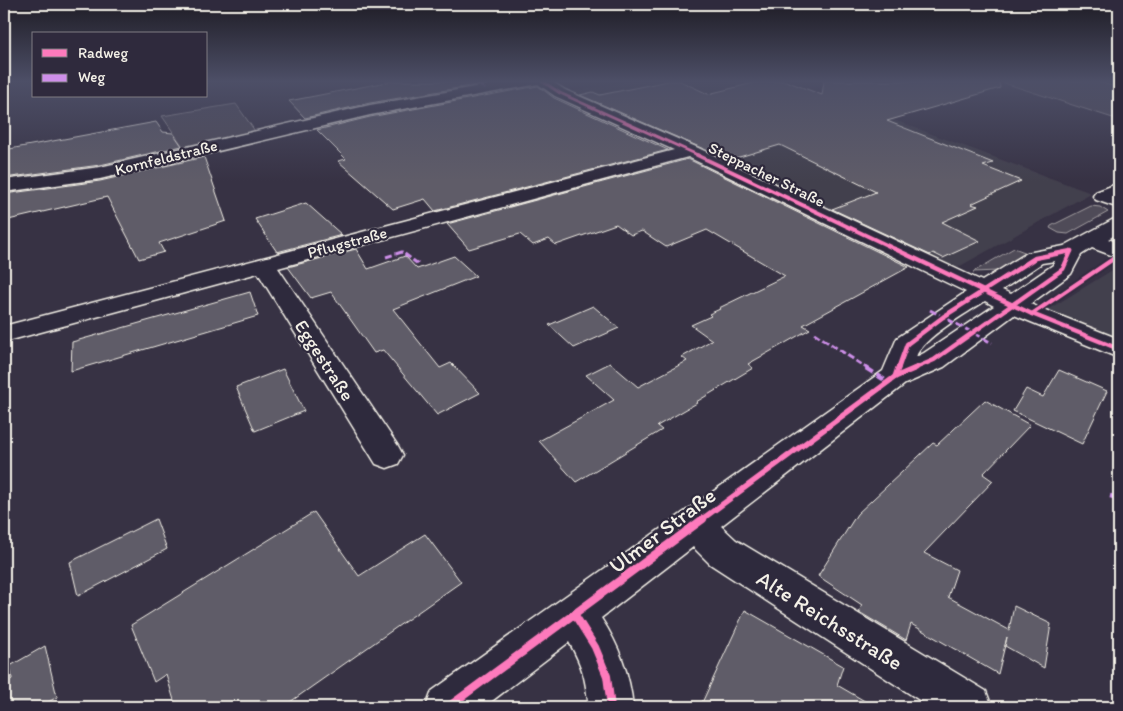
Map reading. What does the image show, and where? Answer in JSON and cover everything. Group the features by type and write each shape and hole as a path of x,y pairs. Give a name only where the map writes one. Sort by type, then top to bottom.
{"street":[{"name":"Kornfeldstraße","path":"4,186 100,173 352,114"},
{"name":"Steppacher Straße","path":"607,114 690,151 982,290 1119,349"},
{"name":"Pflugstraße","path":"4,334 690,151"},
{"path":"1119,189 1103,196 1119,202"},
{"path":"895,377 907,344 982,290 1035,258 1080,245 1119,224"},
{"path":"1080,245 1119,251"},
{"name":"Ulmer Straße","path":"448,707 895,377 934,360 1063,269 1080,245"},
{"name":"Eggestraße","path":"264,264 387,455"},
{"name":"Alte Reichsstraße","path":"695,525 724,552 970,707"},
{"path":"575,615 607,676 611,707"}],"shaded area":[{"path":"173,114 243,114 255,131 184,148 162,116"},
{"path":"617,114 878,114 1091,193 953,270"},
{"path":"1101,114 1119,114 1119,120"},
{"path":"1091,206 1100,207 1108,212 1068,234 1059,233 1050,228 1051,226"},
{"path":"1014,248 1027,253 998,271 973,272"},
{"path":"1119,266 1119,343 1058,319 1049,309"}],"building":[{"path":"301,114 322,114 305,118"},
{"path":"385,114 589,114 668,150 435,211 425,199 393,209 338,161 346,159 317,130"},
{"path":"624,114 910,114 887,121 993,163 983,166 1021,181 971,204 978,206 942,222 980,241 943,258 933,253 930,255 832,209 876,192 780,145 729,160"},
{"path":"156,122 163,132 173,133 182,146 100,165 4,178 4,150"},
{"path":"204,157 226,221 159,243 164,252 139,259 107,197 4,221 4,194 100,181"},
{"path":"688,159 909,267 803,325 810,329 748,364 753,368 657,426 662,430 576,482 539,441 614,400 586,375 610,363 638,387 687,361 682,357 712,340 691,325 711,316 709,314 719,308 785,276 707,230 666,247 642,231 631,235 616,224 556,245 549,239 533,245 520,234 469,249 447,224"},
{"path":"306,203 342,235 277,252 255,219"},
{"path":"356,249 368,269 405,256 417,269 454,256 476,276 393,309 440,368 451,363 480,393 437,415 383,350 374,353 331,292 311,298 288,267"},
{"path":"250,292 258,316 71,371 72,342"},
{"path":"593,306 619,328 574,348 549,325"},
{"path":"283,369 304,411 255,431 236,387"},
{"path":"1059,370 1107,391 1082,444 1013,411 1026,389 1043,397"},
{"path":"985,400 1030,425 983,474 993,481 924,553 957,570 948,597 1009,630 1014,606 1051,624 1044,668 1005,646 1007,637 998,674 911,624 906,640 859,612 862,605 818,576 857,514 933,443 937,445"},
{"path":"314,512 359,576 425,534 461,582 283,707 176,707 166,674 154,682 131,625"},
{"path":"156,519 167,549 78,596 70,562"},
{"path":"745,610 843,666 837,685 875,707 700,707"},
{"path":"45,646 57,697 40,707 4,707 4,684 12,679 10,666"}],"marked path":[{"path":"386,257 402,252 418,264"},
{"path":"930,310 992,343"},
{"path":"814,333 888,382"},
{"path":"1110,496 1119,498"}],"cycle path":[{"path":"607,114 690,151 1032,314 1119,349"},
{"path":"895,377 907,344 943,317 1035,258 1071,251"},
{"path":"448,707 895,377 934,360 1063,269 1071,251"},
{"path":"1032,314 1119,255"},
{"path":"575,615 595,647 607,676 611,707"}]}
